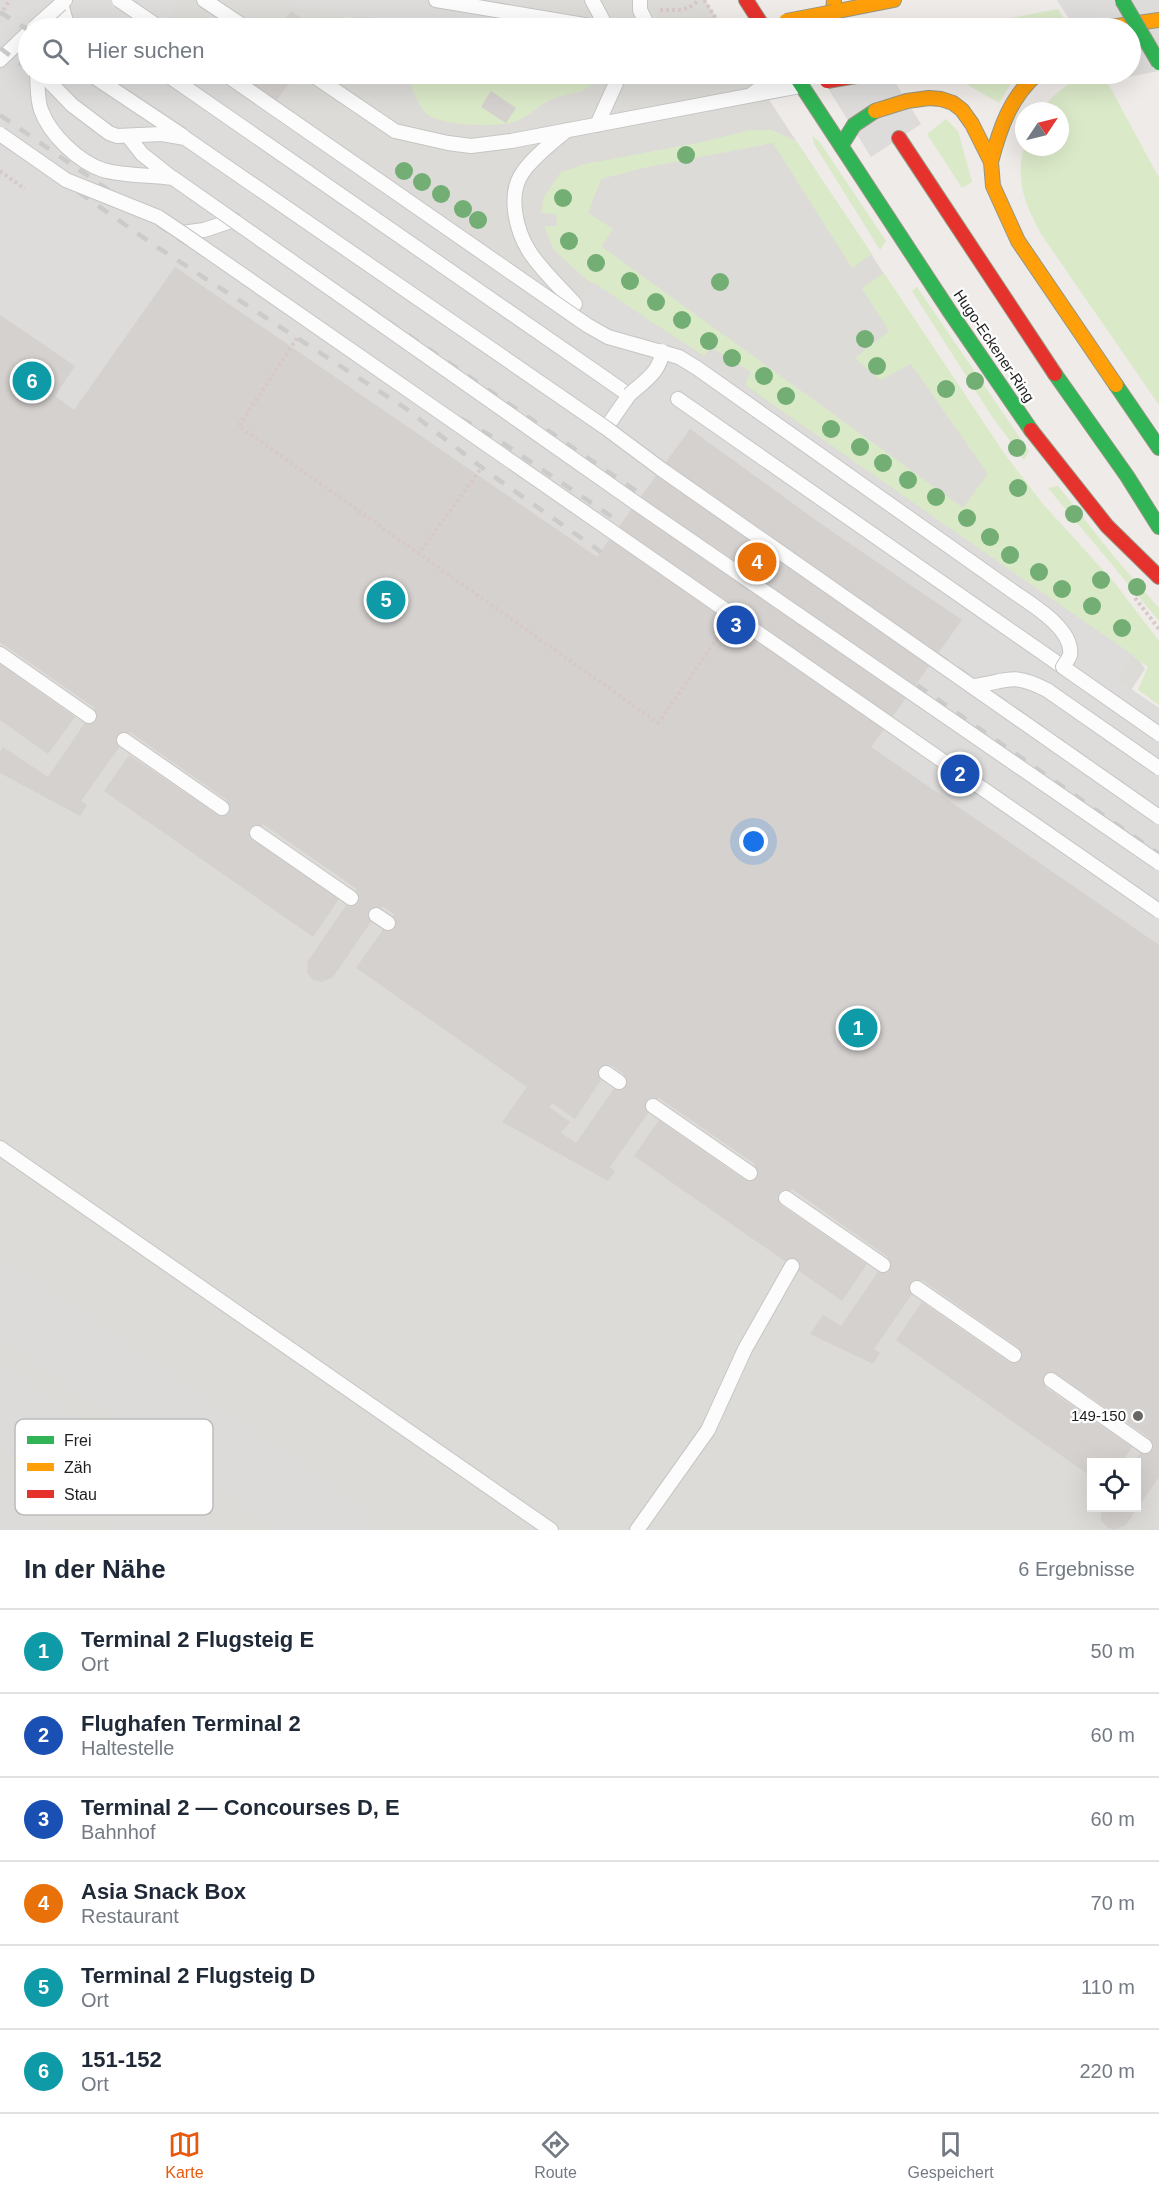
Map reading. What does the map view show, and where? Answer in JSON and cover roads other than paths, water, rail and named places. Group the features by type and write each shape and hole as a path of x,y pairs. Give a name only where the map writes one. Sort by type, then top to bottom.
{"main road":[{"path":"746,0 757,18"},
{"path":"795,18 833,6 850,9 895,0"},
{"path":"876,18 895,0"},
{"path":"1122,0 1132,18"},
{"path":"1141,23 1159,20"},
{"path":"1141,34 1157,67"},
{"name":"Hugo-Eckener-Ring","path":"801,84 950,312 1037,438 1107,525 1159,577"},
{"path":"824,118 824,97 827,84"},
{"path":"1027,84 1016,96 998,136 991,162 993,186 1018,241 1159,448"},
{"path":"841,146 851,125 875,111 907,101 941,99 953,103 962,110 972,124 991,162"},
{"path":"899,138 1054,372 1143,497 1159,515"},
{"path":"1143,497 1159,527"}],"lane":[{"path":"119,0 145,18"},
{"path":"204,0 231,18"},
{"path":"436,0 543,18"},
{"path":"592,0 602,18"},
{"path":"640,0 640,10 644,18"},
{"path":"45,18 63,2"},
{"path":"53,18 63,2"},
{"path":"63,2 66,18"},
{"path":"0,60 18,43"},
{"path":"37,84 38,97 45,119 68,147 87,162 105,171 172,178"},
{"path":"52,84 72,105 117,136 162,134 185,138"},
{"path":"108,84 606,428 661,469 1159,817"},
{"path":"180,84 629,395"},
{"path":"239,84 587,326 608,337 679,357 697,368 1056,623 1068,640 1070,655 1063,667"},
{"path":"326,84 395,131 471,146 485,146 749,96 786,84"},
{"path":"597,125 616,84"},
{"path":"749,96 765,84"},
{"path":"567,130 523,172 517,183 514,200 521,236 530,253 575,304"},
{"path":"0,134 66,180 158,217 182,233 1159,910"},
{"path":"128,136 142,154 172,178 646,510 1159,863"},
{"path":"182,233 204,230 234,220"},
{"path":"606,428 629,395 655,371 661,361 662,351"},
{"path":"678,399 1159,734"},
{"path":"0,654 89,716"},
{"path":"974,686 1004,679 1027,680 1047,690 1159,768"},
{"path":"124,740 222,807"},
{"path":"257,832 351,898"},
{"path":"606,1073 619,1082"},
{"path":"653,1106 750,1173"},
{"path":"0,1148 551,1530"},
{"path":"786,1198 820,1226 883,1265"},
{"path":"637,1530 708,1430 744,1349 792,1266"},
{"path":"916,1288 1014,1355"},
{"path":"1050,1380 1072,1390 1145,1446"}],"railway":[{"path":"0,12 18,24"},
{"path":"0,48 18,62"},
{"path":"47,84 227,211 642,495"},
{"path":"109,84 664,464"},
{"path":"0,115 166,230 377,370 500,441 621,523"},
{"path":"0,137 154,245 405,408 489,473 601,552"},
{"path":"938,655 1159,810"},
{"path":"917,685 1159,854"}],"place":[{"name":"151-152","path":"32,381"},
{"name":"Asia Snack Box","path":"757,562"},
{"name":"Terminal 2 Flugsteig D","path":"386,600"},
{"name":"Terminal 2 — Concourses D, E","path":"736,625"},
{"name":"Flughafen Terminal 2","path":"960,774"},
{"name":"Terminal 2 Flugsteig E","path":"858,1028"},
{"name":"149-150","path":"1138,1416"}]}
